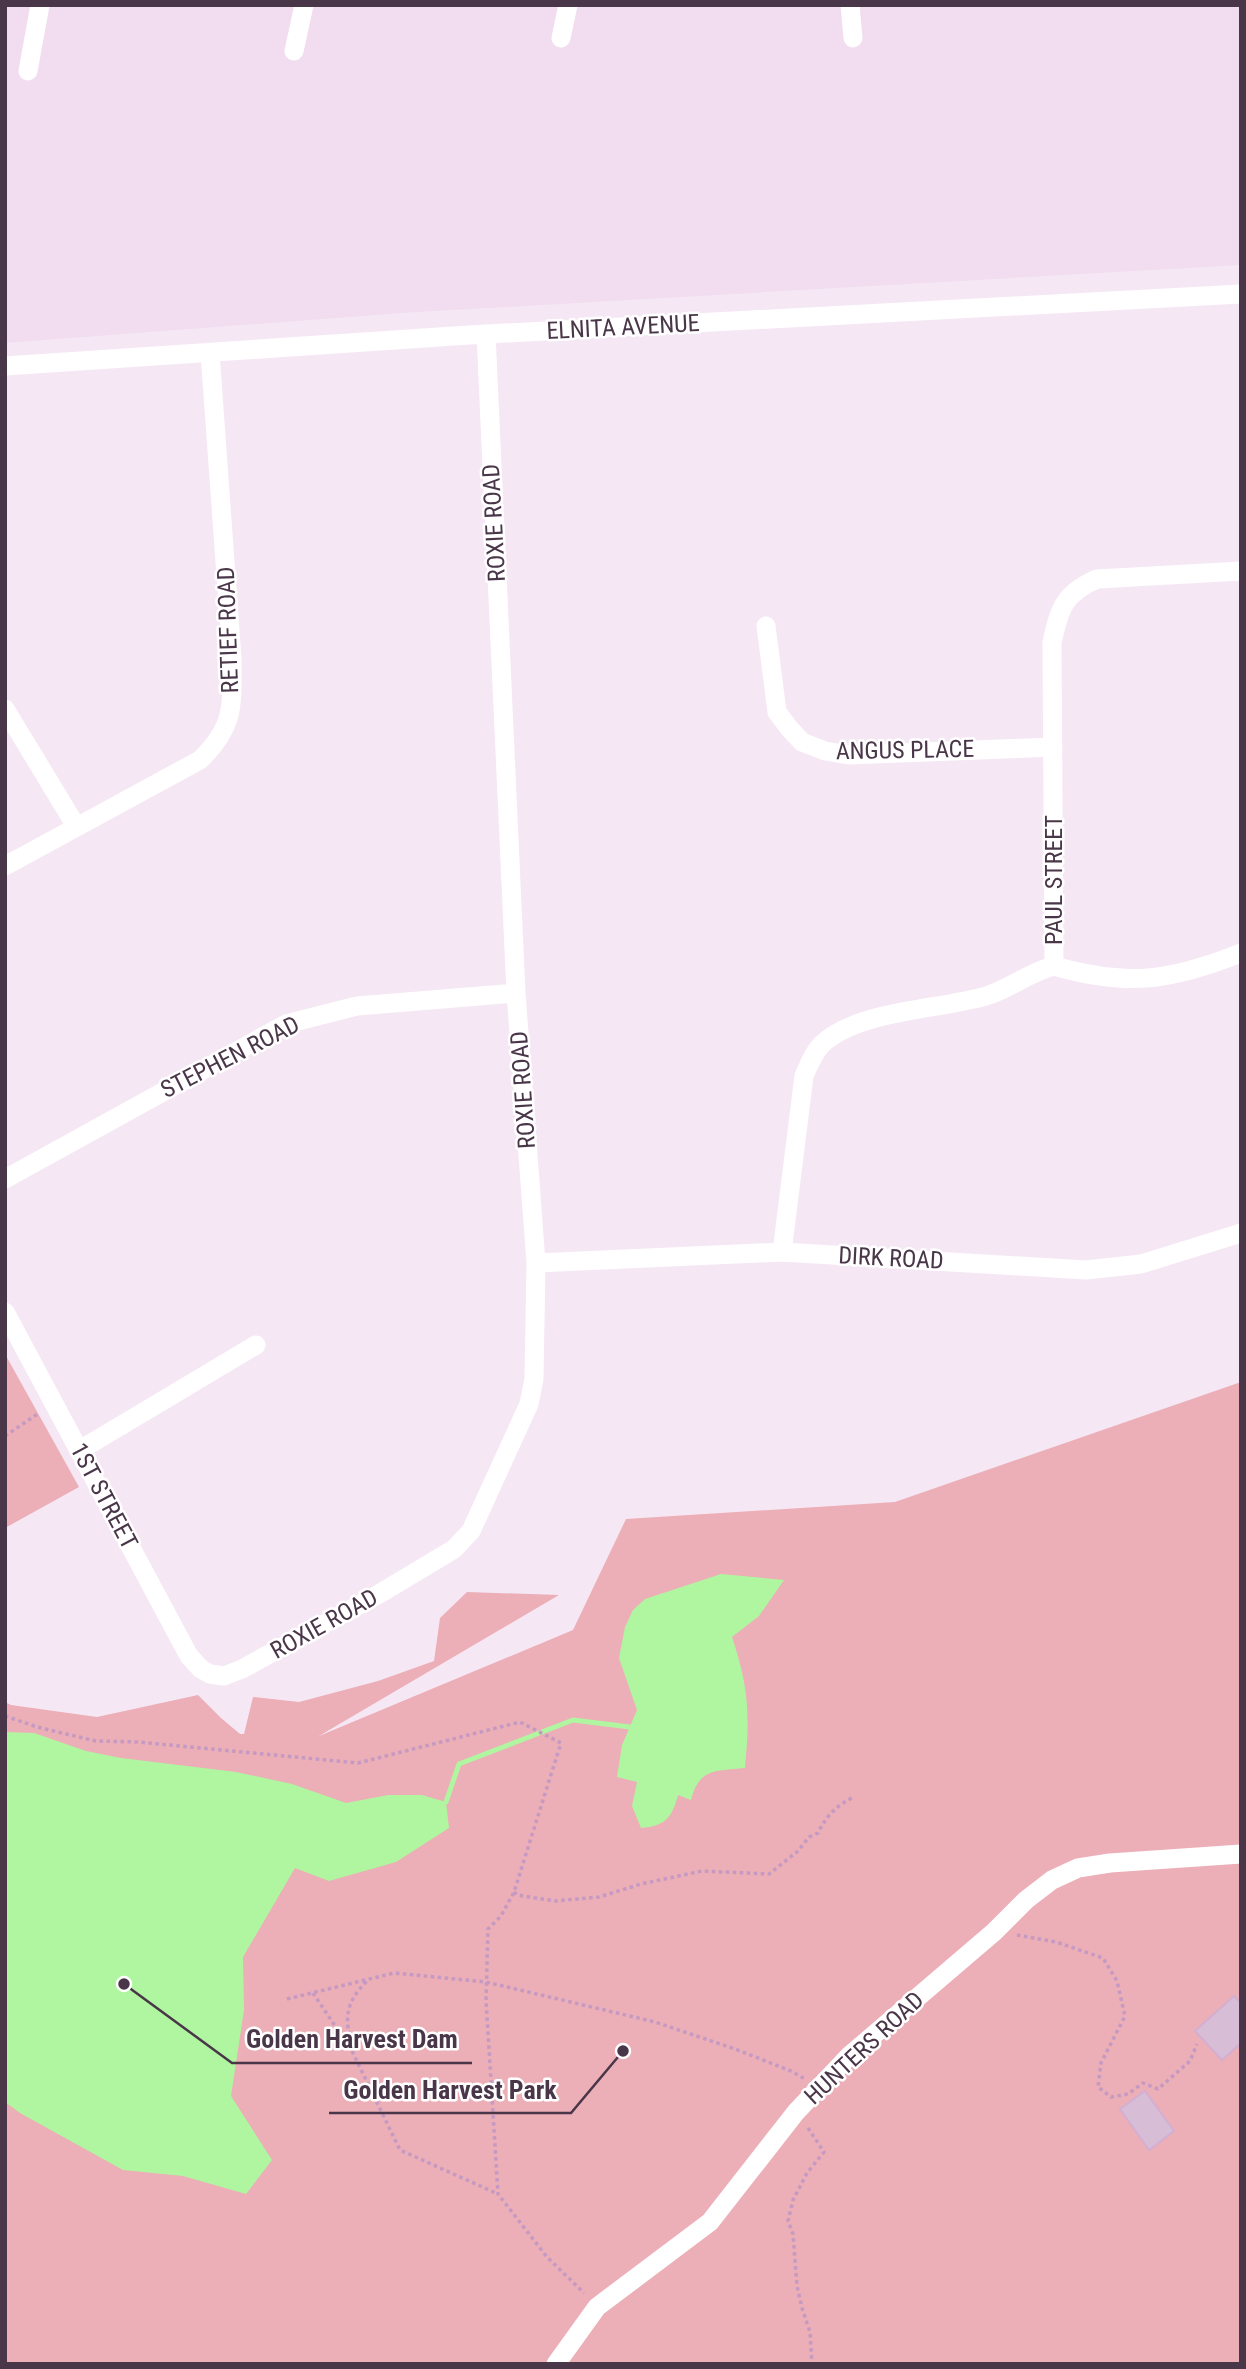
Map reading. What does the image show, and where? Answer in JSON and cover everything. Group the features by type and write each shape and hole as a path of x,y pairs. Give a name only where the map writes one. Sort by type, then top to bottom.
{"street":[{"path":"28,71 40,5"},
{"path":"294,51 304,5"},
{"path":"561,38 568,5"},
{"path":"850,5 853,38"},
{"name":"ELNITA AVENUE","path":"5,366 486,334 1241,293"},
{"name":"ROXIE ROAD","path":"210,1674 224,1675 264,1657 454,1549 471,1531 529,1404 534,1379 536,1263 516,993 486,334"},
{"name":"RETIEF ROAD","path":"5,866 200,760 216,744 227,724 232,702 232,659 210,353"},
{"name":"PAUL STREET","path":"782,1252 804,1076 821,1045 847,1028 982,997 1006,988 1039,970 1054,966 1052,643 1058,614 1070,595 1080,586 1097,579 1241,571"},
{"name":"ANGUS PLACE","path":"766,626 777,712 802,742 825,751 849,755 1053,747"},
{"path":"5,709 76,826"},
{"path":"1054,966 1090,976 1143,979 1198,968 1241,953"},
{"name":"STEPHEN ROAD","path":"5,1179 286,1024 357,1006 516,993"},
{"name":"DIRK ROAD","path":"536,1263 782,1252 1086,1270 1141,1264 1241,1233"},
{"name":"1ST STREET","path":"5,1312 189,1656 210,1674"},
{"path":"80,1450 256,1345"},
{"name":"HUNTERS ROAD","path":"556,2364 597,2307 710,2222 796,2112 870,2036 1052,1880 1078,1868 1111,1863 1241,1854"}],"path":[{"path":"5,1436 33,1415 57,1406"},
{"path":"5,1716 37,1727 96,1741 138,1742 358,1763 520,1722 561,1743 514,1892 501,1916 488,1929 486,1982 498,2194"},
{"path":"514,1892 517,1895 555,1900 599,1897 641,1884 702,1871 769,1874 798,1851 809,1837 818,1833 825,1819 844,1802 855,1797"},
{"path":"994,1932 1056,1942 1103,1958 1117,1981 1125,2016 1101,2063 1098,2087 1111,2096 1128,2094 1143,2084 1158,2089 1190,2061 1197,2044"},
{"path":"287,1999 394,1973 486,1982 655,2022 791,2071 820,2088"},
{"path":"352,2051 347,2022 352,1996 369,1979"},
{"path":"313,1993 352,2051 400,2150 498,2194 547,2257 597,2307"},
{"path":"796,2112 824,2152 807,2173 793,2200 788,2221 793,2234 797,2286 810,2332 812,2364"}],"shaded area":[{"path":"5,5 1241,5 1241,265 401,313 5,343"},
{"path":"5,1354 79,1487 5,1528"},
{"path":"1241,1382 1241,2364 5,2364 5,1702 97,1717 198,1695 221,1718 240,1734 244,1734 253,1697 299,1702 378,1681 434,1661 440,1618 467,1592 559,1595 319,1736 573,1630 626,1519 895,1502"},
{"path":"721,1574 784,1580 759,1616 732,1637 747,1702 745,1768 710,1773 699,1782 691,1800 678,1795 673,1810 662,1823 641,1828 632,1806 637,1782 617,1777 622,1745 637,1710 619,1658 625,1627 633,1610 645,1599"},
{"path":"5,1732 34,1733 86,1751 121,1758 236,1772 292,1784 346,1803 388,1795 422,1795 446,1802 449,1828 396,1862 329,1881 295,1868 243,1957 244,2010 231,2096 272,2160 246,2194 183,2176 123,2170 5,2102"}],"building":[{"path":"1234,1996 1241,2003 1241,2043 1222,2060 1195,2031"},
{"path":"1145,2091 1174,2131 1149,2150 1120,2109"}],"waterway":[{"path":"446,1802 459,1764 573,1720 630,1727"}],"place":[{"name":"Golden Harvest Dam","path":"124,1984"},
{"name":"Golden Harvest Park","path":"623,2051"}]}
